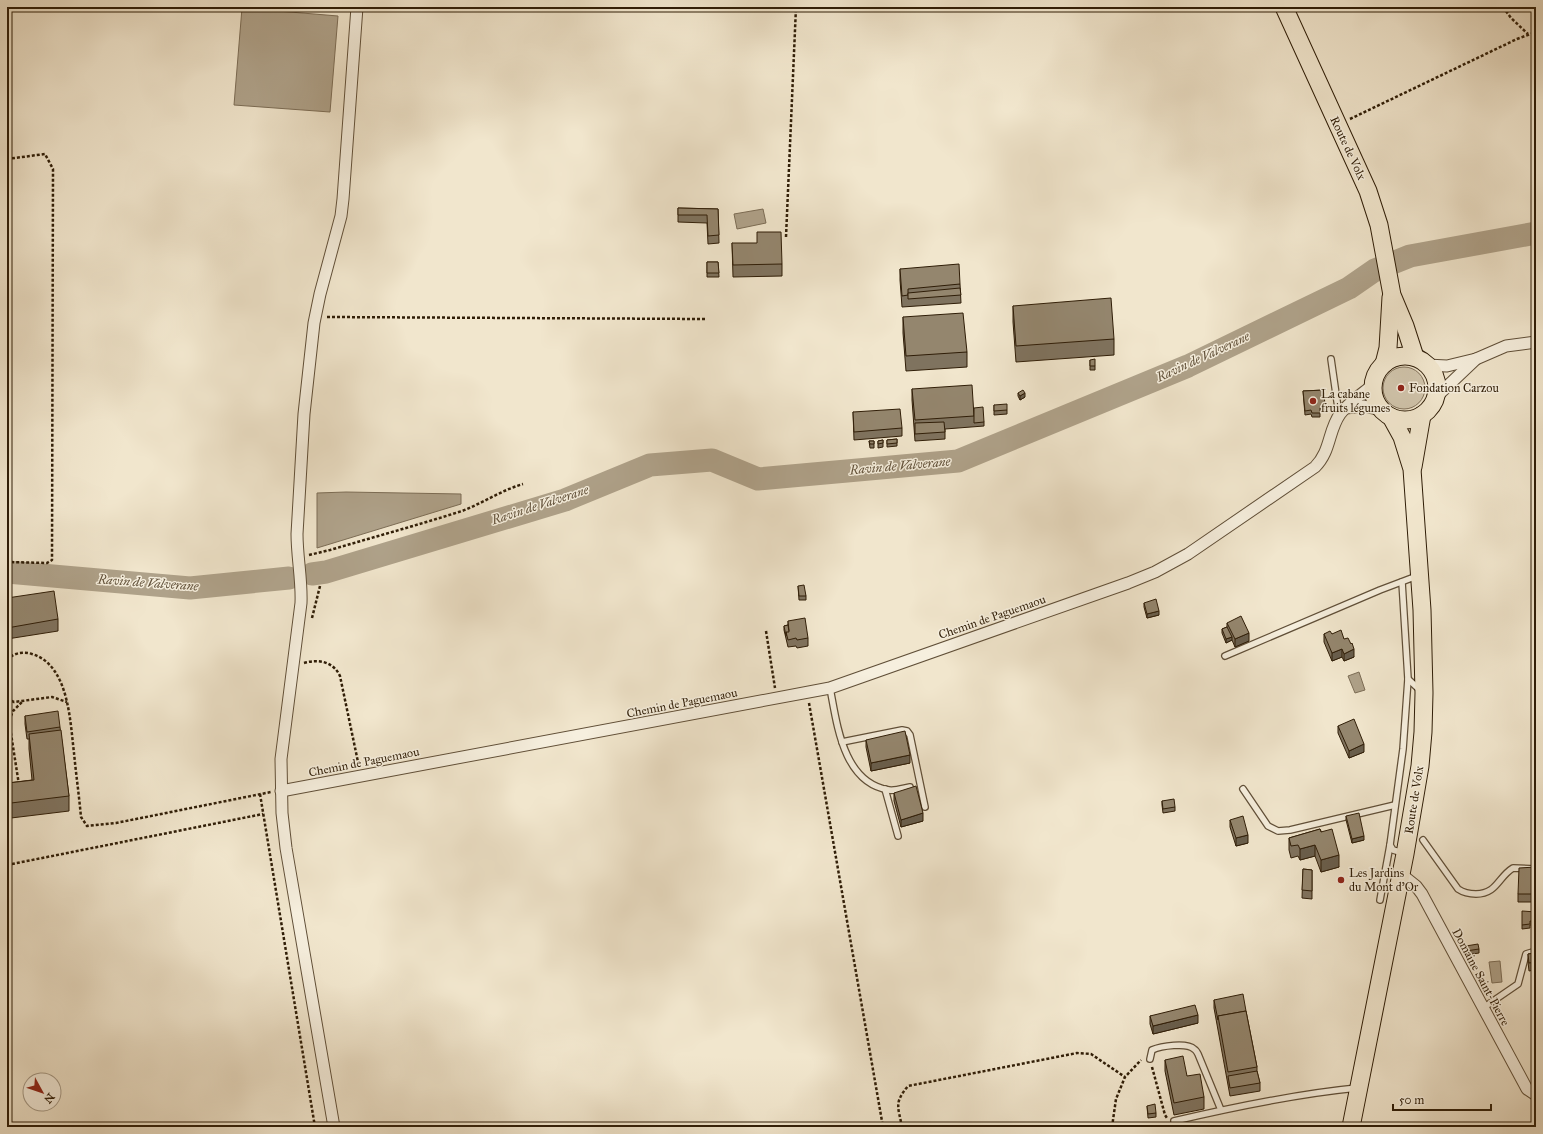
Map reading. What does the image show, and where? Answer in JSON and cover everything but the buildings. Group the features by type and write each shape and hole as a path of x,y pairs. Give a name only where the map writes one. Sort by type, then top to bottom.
{"main road":[{"name":"Route de Volx","path":"1284,7 1337,126 1368,191 1379,224 1392,295 1421,361"},
{"name":"Route de Volx","path":"1384,364 1388,348 1392,295"},
{"path":"1404,356 1421,361 1433,372 1436,380 1436,397 1431,407 1422,415 1412,420 1402,420 1386,414 1374,398 1373,385 1376,374 1384,364 1393,358 1404,356"},
{"name":"Route de Volx","path":"1351,1127 1405,854 1420,766 1423,732 1424,693 1420,575 1412,469 1402,437 1386,414"},
{"name":"Route de Volx","path":"1412,469 1422,415"}],"street":[{"path":"334,1127 286,848 282,813 281,759 301,603 302,585 297,534 304,414 315,317 341,216 357,7"},
{"path":"1421,361 1447,366 1476,359 1506,346 1536,342"},
{"path":"1436,397 1476,359"},
{"path":"1342,412 1373,385"},
{"path":"1342,412 1364,406 1386,414"},
{"name":"Chemin de Paguemaou","path":"281,791 830,688 1100,593 1155,572 1172,563 1207,541 1315,466 1326,451 1342,412"},
{"name":"Domaine Saint-Pierre","path":"1401,874 1416,886 1422,894 1527,1089 1536,1095"}],"lane":[{"path":"1331,359 1342,412"},
{"path":"1225,656 1420,575"},
{"path":"1380,900 1404,749 1408,679 1402,582"},
{"path":"1408,679 1424,693"},
{"path":"830,688 839,737 852,764 858,772 871,784 885,789 891,790 910,787"},
{"path":"842,742 902,730 907,731 910,735 925,807"},
{"path":"885,789 898,836"},
{"path":"1243,789 1268,826 1278,831 1290,830 1395,805"},
{"path":"1423,840 1458,889 1463,892 1480,894 1489,892 1513,868 1536,869"},
{"path":"1390,844 1393,850 1405,854"},
{"path":"1483,1008 1518,984 1526,954 1536,951"},
{"path":"1150,1058 1152,1050 1160,1047 1187,1046 1194,1048 1198,1054 1221,1110"},
{"path":"1174,1121 1286,1097 1359,1088"}],"path":[{"path":"786,237 796,7"},
{"path":"1503,7 1510,18 1528,34"},
{"path":"1337,126 1528,34 1536,32"},
{"path":"7,159 44,154 53,169 52,560 47,563 7,562"},
{"path":"315,317 705,319"},
{"path":"298,552 311,555 330,550 462,510 484,502 511,488 523,484"},
{"path":"312,621 320,586"},
{"path":"766,631 776,699"},
{"path":"7,660 18,653 26,652 43,659 55,671 68,702 81,817 87,826 116,823 281,791"},
{"path":"306,663 307,655"},
{"path":"292,668 306,663 320,662 329,664 338,671 358,762"},
{"path":"807,692 824,782 883,1127"},
{"path":"7,699 14,702 52,697 68,702"},
{"path":"20,792 9,721 12,711 23,701"},
{"path":"260,794 262,814 315,1127"},
{"path":"7,865 262,814"},
{"path":"1112,1127 1116,1099 1125,1077 1152,1050"},
{"path":"902,1127 898,1108 899,1097 908,1086 1077,1052 1091,1054 1125,1077"},
{"path":"1150,1058 1165,1115 1168,1120 1174,1121"}],"shaded area":[{"path":"242,8 338,16 330,112 234,105"},
{"path":"763,209 766,223 737,229 734,214"},
{"path":"1404,367 1419,373 1425,388 1419,403 1404,409 1389,403 1383,388 1389,373"},
{"path":"346,492 461,494 461,504 317,548 317,493"},
{"path":"1359,672 1365,690 1355,693 1348,676"},
{"path":"1500,961 1502,982 1492,983 1489,962"}],"waterway":[{"name":"Ravin de Valverane","path":"312,574 326,572 565,500 650,465 712,460 758,479 958,461 1188,366 1349,288 1375,270 1410,256 1536,233"},
{"name":"Ravin de Valverane","path":"7,572 190,588 289,578"}],"place":[{"name":"Fondation Carzou","path":"1401,388"},
{"name":"La cabane fruits légumes","path":"1313,401"},
{"name":"Les Jardins du Mont d'Or","path":"1341,880"}]}
